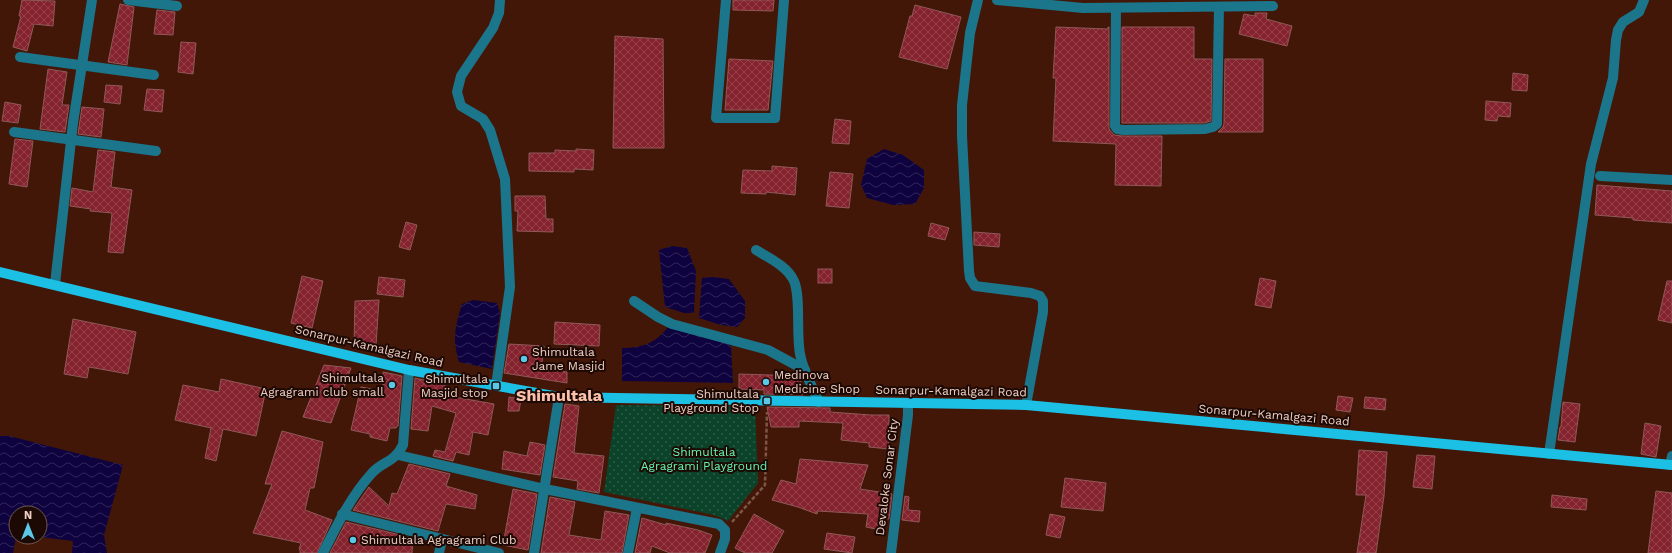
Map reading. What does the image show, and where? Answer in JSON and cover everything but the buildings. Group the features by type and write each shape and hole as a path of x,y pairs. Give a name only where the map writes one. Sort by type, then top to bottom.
{"main road":[{"name":"Sonarpur-Kamalgazi Road","path":"0,272 409,370 559,397 1026,405 1549,454 1671,462"}],"street":[{"path":"55,284 71,140 92,0"},
{"path":"128,0 177,6"},
{"path":"496,386 510,287 505,179 490,130 483,120 461,106 457,92 461,76 493,28 499,14 500,0"},
{"path":"726,0 716,118 775,118 784,0"},
{"path":"978,0 970,33 962,105 962,136 969,271 972,283 975,286 1031,293 1040,296 1043,301 1043,312 1037,351 1026,405"},
{"path":"997,0 1082,8 1273,6"},
{"path":"1549,454 1591,164 1613,78 1618,30 1623,22 1639,12 1644,0"},
{"path":"1116,8 1115,126 1118,129 1130,130 1209,129 1216,126 1220,7"},
{"path":"20,57 82,64 154,75"},
{"path":"14,132 156,151"},
{"path":"1600,176 1672,180"},
{"path":"756,250 784,268 794,280 797,296 800,354 805,370 819,402"},
{"path":"634,301 658,317 672,324 768,350 805,370"},
{"path":"323,553 342,514 372,472 398,455 403,445 409,370"},
{"path":"534,553 559,397"},
{"name":"Devaloke Sonar City","path":"891,553 908,415 908,404"},
{"path":"398,455 545,489 719,524 726,530 726,539 720,553"},
{"path":"628,553 637,508"},
{"path":"342,514 499,553"},
{"path":"439,553 442,540"}],"path":[{"path":"726,530 765,485 767,401"}],"green space":[{"name":"Shimultala Agragrami Playground","path":"616,405 755,406 758,483 728,521 714,515 604,492"}],"water":[{"path":"884,149 903,155 924,170 924,188 915,204 893,205 867,198 861,185 867,159"},
{"path":"672,246 687,248 696,271 694,313 684,313 665,307 659,250"},
{"path":"714,277 729,279 745,301 745,318 737,327 721,325 699,318 702,278"},
{"path":"473,300 497,303 500,313 492,369 459,362 455,339 458,319 462,304"},
{"path":"668,327 731,345 733,383 622,381 622,348 648,344 659,337"},
{"path":"0,436 9,436 123,465 104,535 107,553 72,553 73,541 48,538 48,505 8,505 8,545 14,545 13,553 0,553"}],"place":[{"name":"Shimultala Jame Masjid","path":"524,359"},
{"name":"Medinova Medicine Shop","path":"766,382"},
{"name":"Shimultala Agragrami club small","path":"392,385"},
{"name":"Shimultala Masjid stop","path":"496,386"},
{"name":"Shimultala Playground Stop","path":"767,401"},
{"name":"Shimultala Agragrami Club","path":"353,540"}],"district":[{"name":"Shimultala","path":"559,395"}]}
